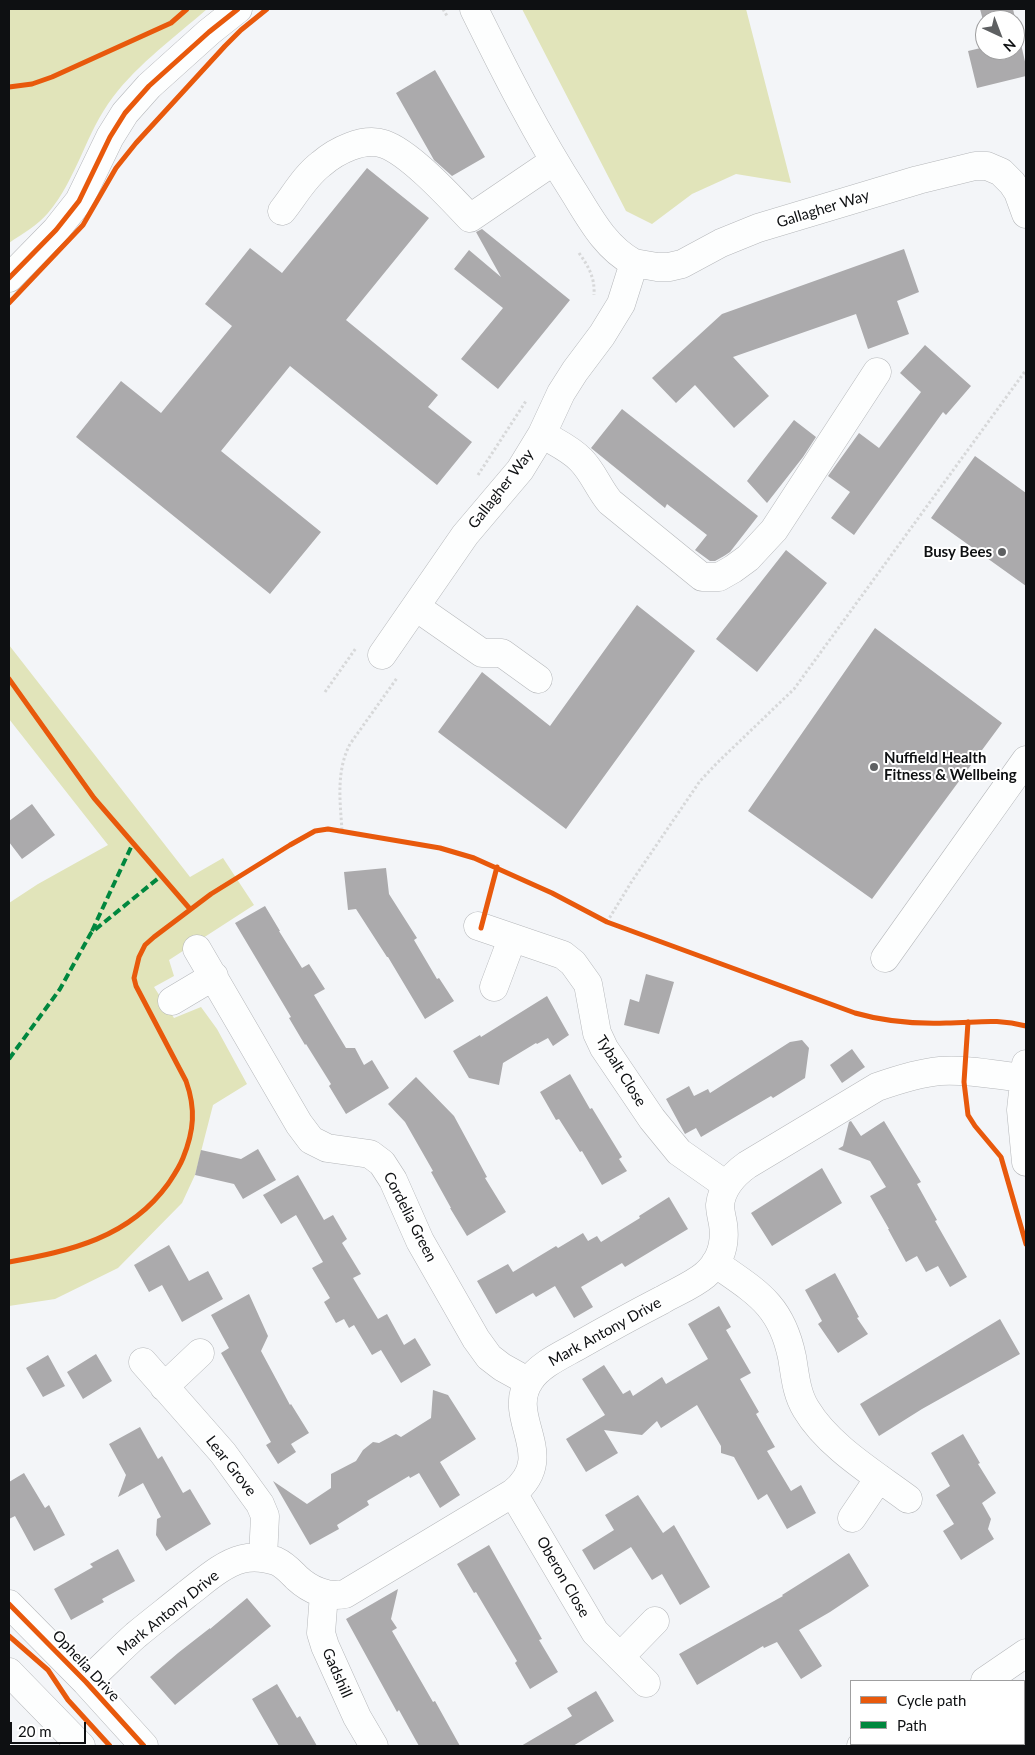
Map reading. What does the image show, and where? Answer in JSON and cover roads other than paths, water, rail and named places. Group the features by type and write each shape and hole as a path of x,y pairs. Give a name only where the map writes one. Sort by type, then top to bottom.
{"street":[{"path":"9,278 56,230 79,201 110,137 125,113 148,86 238,9"},
{"name":"Gallagher Way","path":"474,9 511,84 554,161 606,241 622,257 634,263 657,267 682,264 720,244 758,228 962,168 987,166 1001,172 1019,175"},
{"path":"282,211 320,164 343,150 362,143 382,143 400,152 470,218 554,161"},
{"path":"1019,175 1022,201 1026,214"},
{"name":"Gallagher Way","path":"370,650 416,607 465,535 520,470 542,434 561,393 602,336 620,304 634,263"},
{"path":"542,434 580,459 610,502 682,561 702,576 719,576 748,558 774,530 877,372"},
{"path":"416,607 482,653 502,653 538,679"},
{"path":"885,958 1026,760"},
{"name":"Tybalt Close","path":"478,926 563,955 573,963 588,984 597,1033 604,1048 652,1119 679,1152 726,1185"},
{"path":"494,987 512,939"},
{"name":"Cordelia Green","path":"197,948 311,1140 326,1148 370,1154 382,1164 393,1180 420,1241 476,1339 489,1357 502,1367 529,1382"},
{"path":"172,1001 214,976"},
{"path":"726,1185 735,1173 747,1165 876,1087 915,1075 940,1071 1025,1071 1021,1110 1026,1162"},
{"name":"Mark Antony Drive","path":"529,1382 537,1371 558,1357 704,1276 715,1264 724,1245 725,1239 720,1205 726,1185"},
{"path":"715,1264 756,1292 780,1320 788,1340 800,1395 804,1406 815,1423 829,1439 908,1499"},
{"path":"164,1387 200,1353"},
{"name":"Lear Grove","path":"142,1362 223,1453 260,1504 265,1516 263,1558"},
{"path":"324,1594 336,1596 345,1594 513,1493 521,1486 529,1476 533,1460 522,1399 529,1382"},
{"path":"852,1518 879,1478"},
{"name":"Oberon Close","path":"513,1493 595,1632 646,1683"},
{"name":"Mark Antony Drive","path":"86,1682 135,1636 201,1584 234,1562 243,1559 263,1558 283,1564 298,1580 324,1594"},
{"name":"Gadshill","path":"324,1594 321,1633 325,1646 357,1717 374,1746"},
{"name":"Ophelia Drive","path":"9,1604 86,1682 144,1746"},
{"path":"620,1657 655,1621"},
{"path":"986,1680 1026,1653"},
{"path":"9,1672 81,1746"}],"place":[{"name":"Busy Bees","path":"1002,552"},
{"name":"Nuffield Health Fitness & Wellbeing","path":"874,767"}]}
